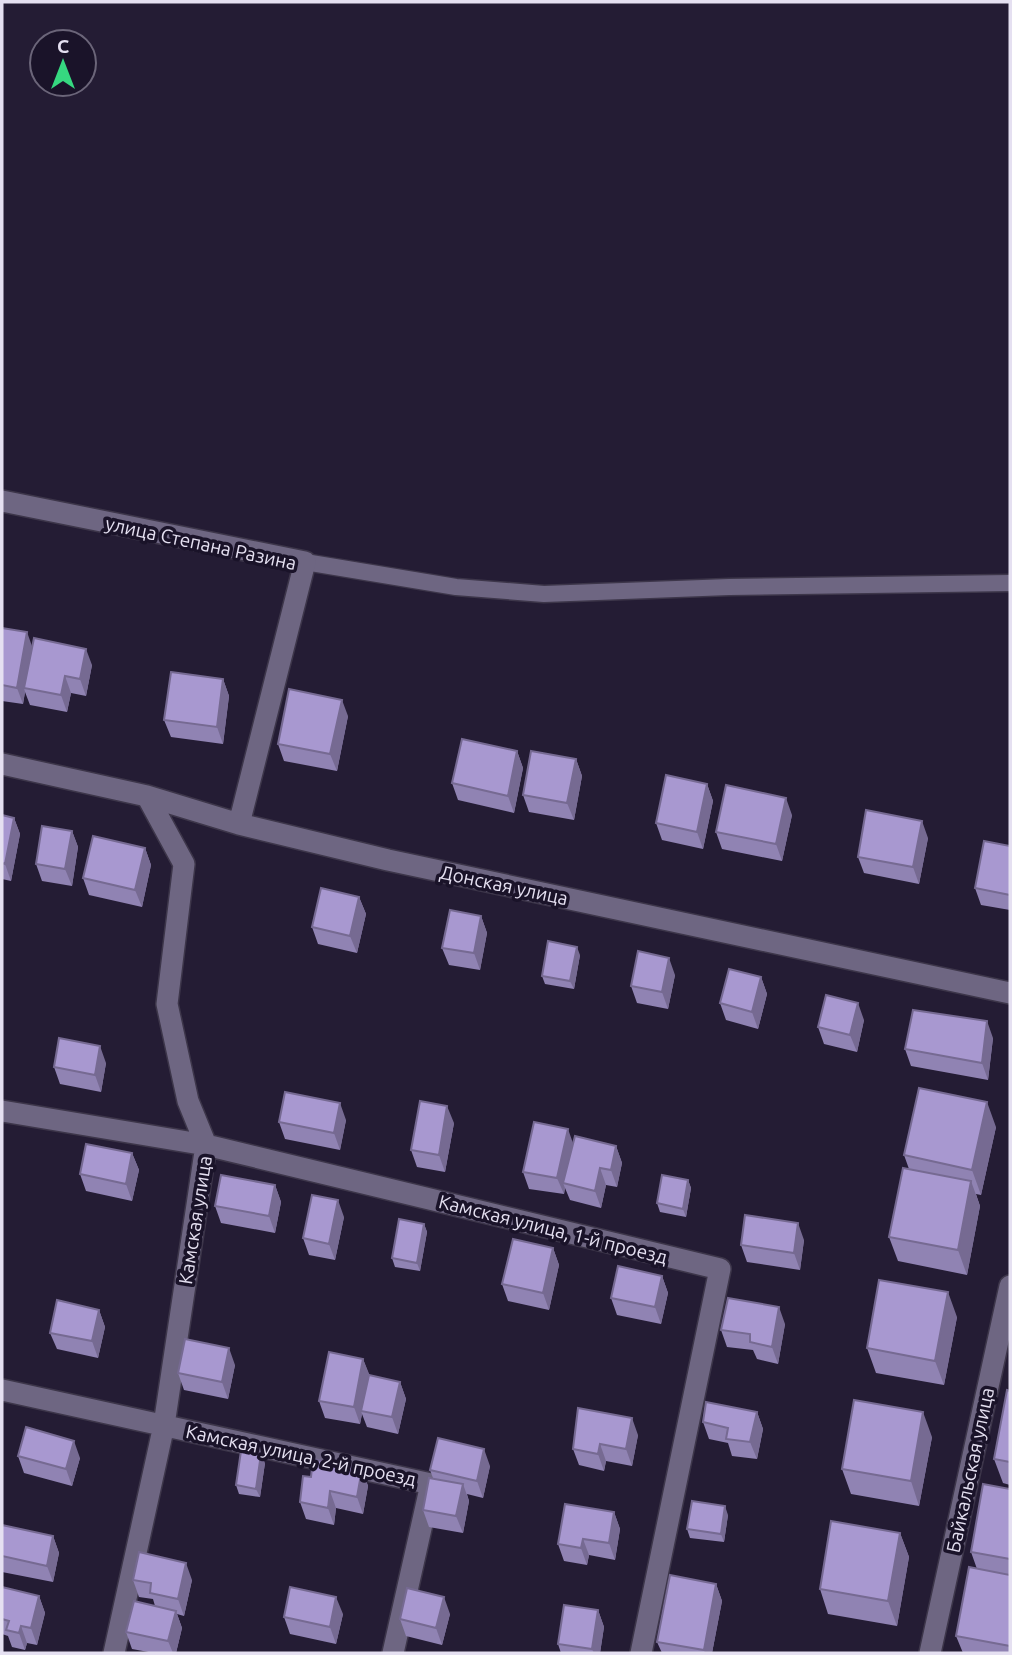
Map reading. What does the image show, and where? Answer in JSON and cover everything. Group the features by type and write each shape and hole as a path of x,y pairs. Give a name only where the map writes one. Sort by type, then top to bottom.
{"street":[{"name":"улица Степана Разина","path":"2,501 305,562 239,824"},
{"name":"Донская улица","path":"2,764 147,796 239,824 388,860 1010,993"},
{"name":"Камская улица","path":"114,1653 164,1425 206,1145 188,1101 167,1003 184,864 147,796"},
{"name":"Камская улица, 1-й проезд","path":"2,1111 206,1145 720,1269 641,1653"},
{"name":"Байкальская улица","path":"930,1653 1010,1286"},
{"name":"Камская улица, 2-й проезд","path":"2,1390 431,1484 393,1653"}],"lane":[{"path":"305,562 456,587 544,594 729,587 1010,583"}],"building":[{"path":"2,628 27,632 17,688 2,685"},
{"path":"34,638 86,649 80,679 65,676 61,695 24,688"},
{"path":"171,672 223,679 217,727 164,720"},
{"path":"289,689 342,700 330,754 278,744"},
{"path":"462,739 517,751 508,796 452,783"},
{"path":"531,751 576,759 567,803 523,795"},
{"path":"666,775 707,784 697,832 656,823"},
{"path":"726,785 786,798 776,844 716,832"},
{"path":"866,810 922,821 913,867 858,857"},
{"path":"2,815 14,818 5,864 2,863"},
{"path":"42,826 72,831 65,869 36,864"},
{"path":"93,836 145,848 135,890 83,878"},
{"path":"984,841 1010,846 1010,895 975,888"},
{"path":"321,888 359,897 350,936 312,927"},
{"path":"450,910 481,916 474,953 442,948"},
{"path":"548,941 577,947 570,981 542,976"},
{"path":"638,951 669,958 662,992 631,986"},
{"path":"729,969 761,977 752,1012 720,1003"},
{"path":"826,995 858,1003 850,1035 818,1027"},
{"path":"913,1010 987,1021 982,1063 905,1049"},
{"path":"59,1038 100,1046 95,1075 54,1067"},
{"path":"919,1088 987,1102 972,1170 904,1155"},
{"path":"285,1092 340,1103 334,1133 279,1122"},
{"path":"420,1101 447,1106 439,1155 411,1150"},
{"path":"534,1122 568,1129 557,1178 523,1172"},
{"path":"575,1136 616,1146 611,1170 600,1168 595,1191 563,1183"},
{"path":"86,1144 132,1153 126,1184 80,1174"},
{"path":"903,1168 971,1181 958,1250 889,1237"},
{"path":"221,1175 275,1185 269,1216 215,1206"},
{"path":"662,1175 688,1180 683,1209 657,1203"},
{"path":"312,1195 338,1200 329,1244 303,1238"},
{"path":"745,1215 798,1223 794,1253 741,1245"},
{"path":"399,1219 424,1224 417,1263 392,1258"},
{"path":"513,1239 553,1248 543,1293 502,1284"},
{"path":"618,1266 662,1276 655,1307 611,1298"},
{"path":"879,1280 948,1292 935,1361 867,1348"},
{"path":"728,1298 779,1307 772,1347 750,1342 750,1334 721,1330"},
{"path":"57,1300 99,1310 92,1341 50,1333"},
{"path":"185,1339 229,1348 222,1382 178,1373"},
{"path":"329,1352 363,1359 354,1407 319,1401"},
{"path":"369,1375 400,1382 392,1417 361,1411"},
{"path":"1007,1390 1010,1391 1010,1462 994,1459"},
{"path":"854,1400 923,1412 911,1481 842,1469"},
{"path":"706,1402 757,1412 750,1442 726,1439 728,1428 703,1422"},
{"path":"578,1408 632,1418 626,1449 600,1444 598,1454 573,1449"},
{"path":"26,1427 74,1441 66,1469 18,1456"},
{"path":"438,1438 484,1449 477,1481 430,1470"},
{"path":"241,1451 261,1454 256,1489 236,1485"},
{"path":"313,1459 362,1469 357,1497 330,1491 328,1508 300,1502 303,1476 311,1477"},
{"path":"429,1478 463,1484 456,1516 423,1510"},
{"path":"983,1484 1010,1489 1010,1559 971,1552"},
{"path":"692,1501 725,1506 721,1534 687,1529"},
{"path":"565,1504 614,1512 609,1543 583,1539 581,1548 558,1544"},
{"path":"831,1521 900,1533 888,1601 820,1589"},
{"path":"2,1525 53,1536 47,1566 2,1556"},
{"path":"139,1552 186,1563 178,1599 150,1593 151,1583 133,1580"},
{"path":"969,1567 1010,1575 1010,1646 956,1636"},
{"path":"670,1575 716,1584 704,1650 657,1642"},
{"path":"2,1587 39,1596 31,1628 21,1626 19,1633 6,1630 9,1621 2,1619"},
{"path":"290,1587 336,1597 330,1627 284,1617"},
{"path":"407,1588 444,1597 436,1628 400,1619"},
{"path":"134,1601 176,1611 168,1641 126,1632"},
{"path":"564,1605 598,1610 592,1649 558,1644"}]}
